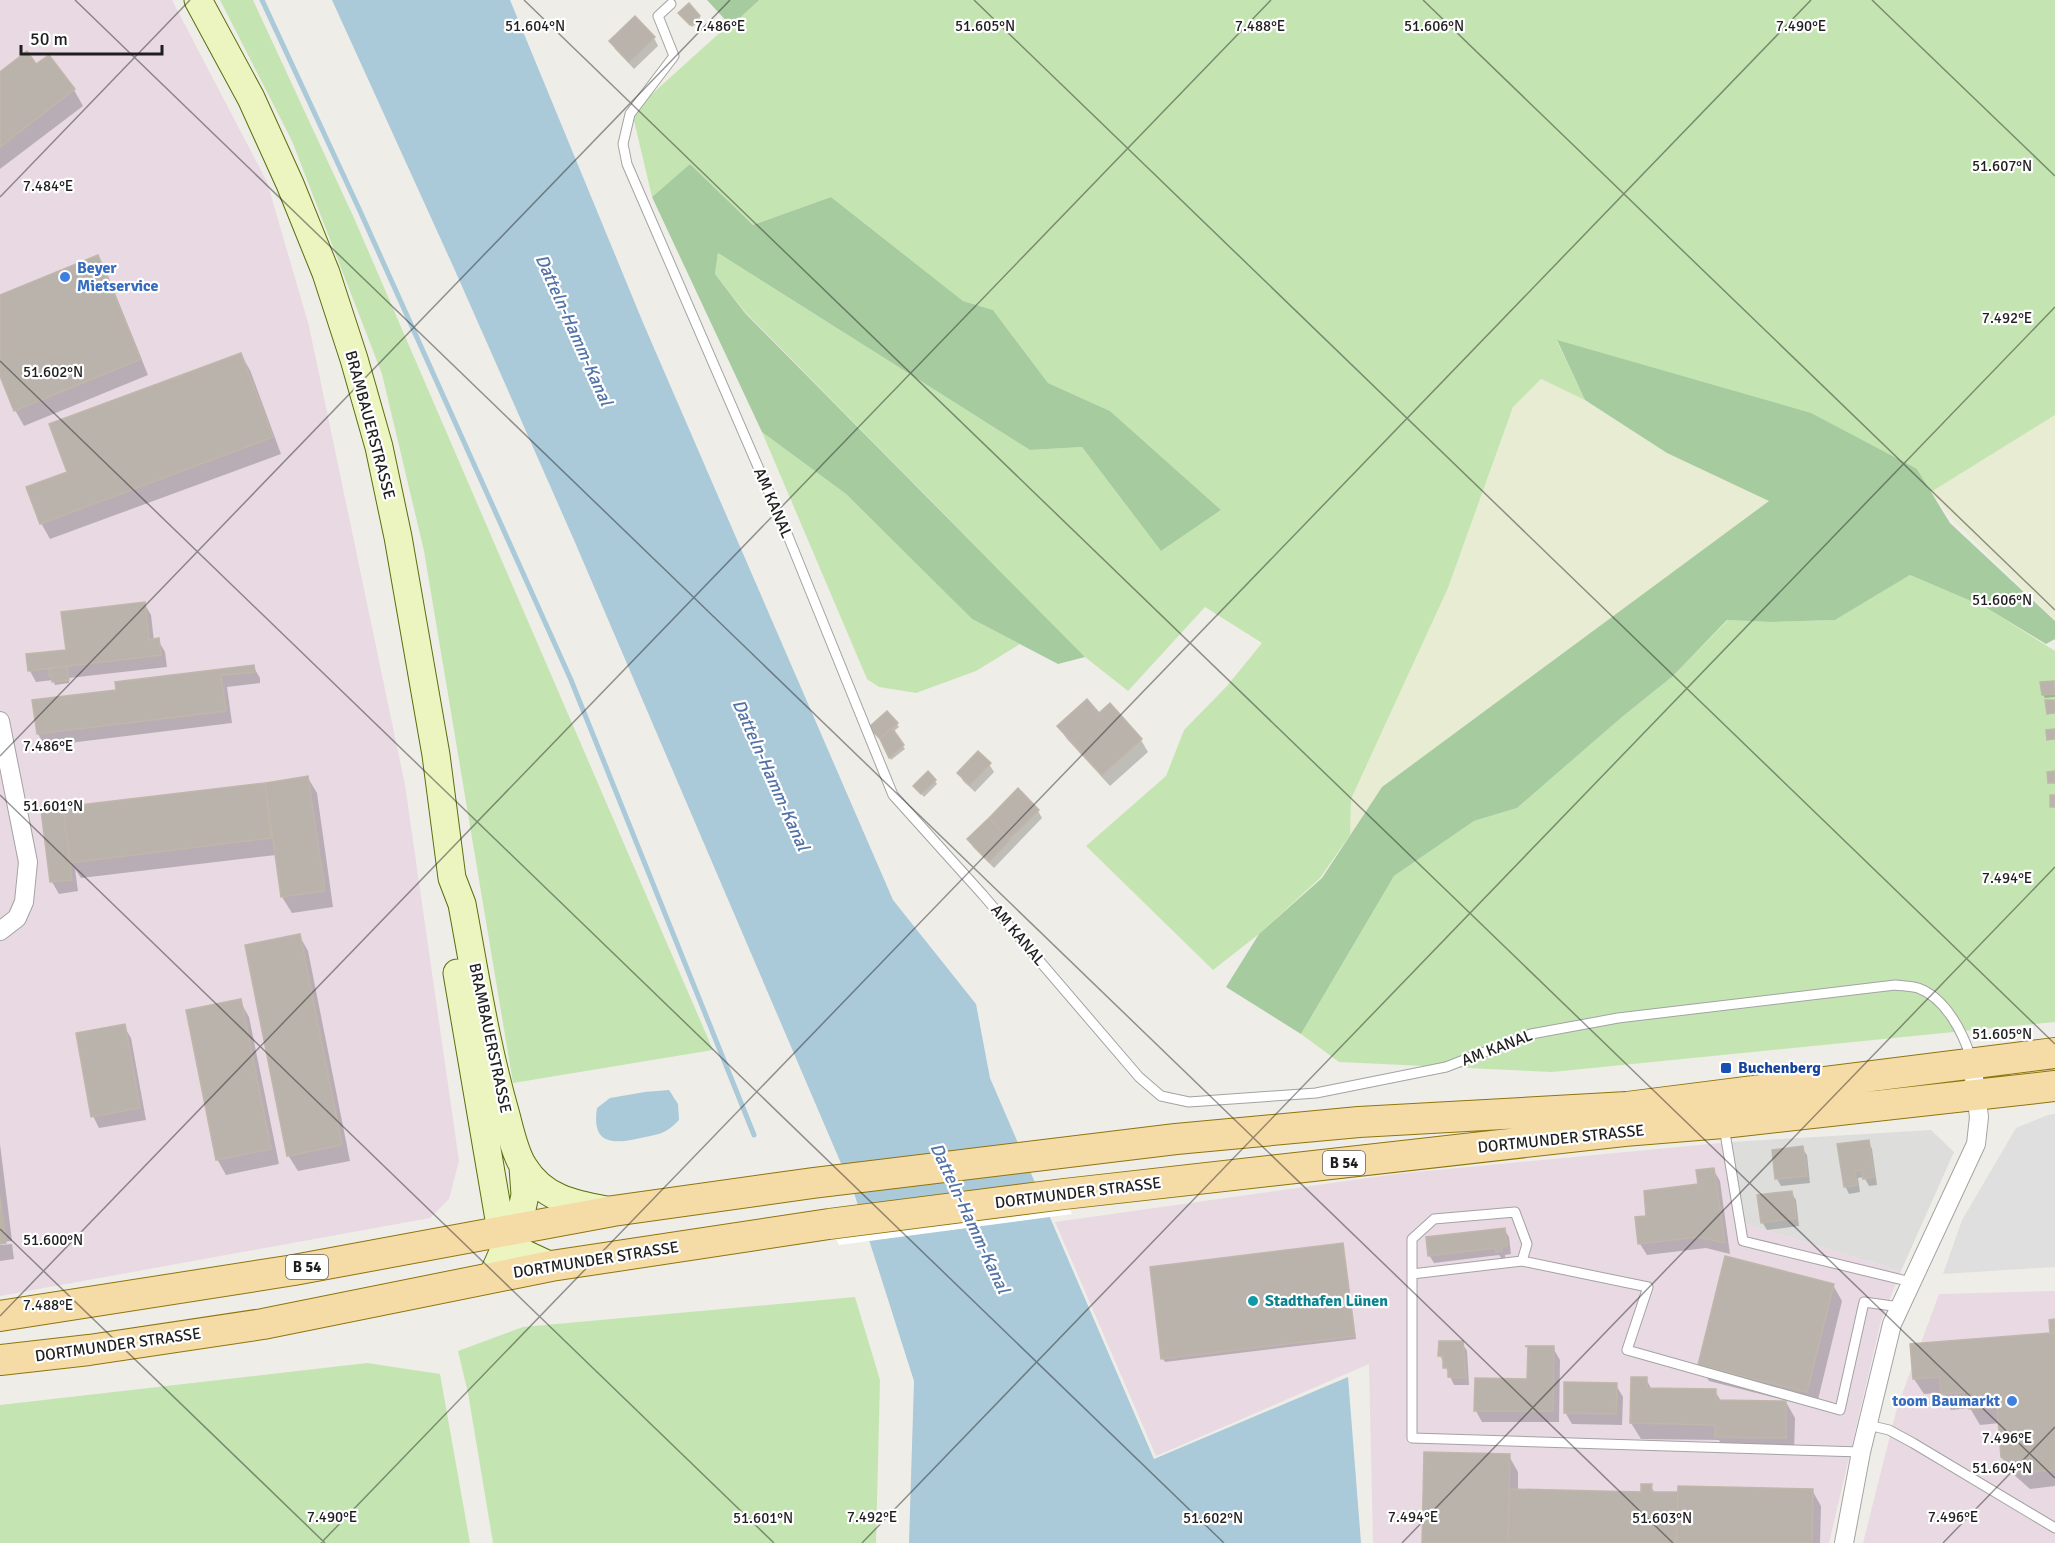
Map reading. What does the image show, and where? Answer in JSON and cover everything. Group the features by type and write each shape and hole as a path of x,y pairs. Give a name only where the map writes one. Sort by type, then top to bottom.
{"main road":[{"name":"BRAMBAUERSTRASSE","path":"198,0 251,98 290,184 326,273 379,447 398,537 436,755 452,878 462,904 498,1087 523,1167 541,1186 556,1197 572,1204 613,1211"},
{"name":"BRAMBAUERSTRASSE","path":"452,878 445,907 508,1233"},
{"name":"DORTMUNDER STRASSE","path":"0,1316 294,1270 508,1233 613,1211 813,1183 1176,1139 1359,1122 1627,1107 1968,1051 2055,1053"},
{"name":"DORTMUNDER STRASSE","path":"0,1360 264,1324 551,1266 829,1224 1064,1194 1624,1131 1723,1123 2055,1086"},
{"path":"492,1277 525,1195 523,1167"},
{"path":"508,1233 523,1253 551,1266"}],"street":[{"path":"0,721 28,862 24,902 17,918 0,932"},
{"path":"1844,1543 1861,1452 1892,1324 1976,1144 1979,1117 1978,1095 1968,1051"}],"lane":[{"name":"AM KANAL","path":"671,4 658,16 674,56 630,114 624,144 627,164 788,536 892,795 983,895 1139,1077 1161,1096 1189,1102 1316,1093 1446,1067 1531,1034 1618,1018 1895,985 1919,988 1939,1002 1954,1020 1968,1051"},
{"path":"1723,1123 1743,1241 1911,1282"},
{"path":"1522,1261 1527,1244 1515,1212 1434,1219 1412,1239 1412,1438 1861,1452"},
{"path":"1412,1274 1522,1261 1648,1287 1627,1350 1840,1410 1864,1302 1900,1307"},
{"path":"1868,1425 1889,1430 1913,1443 2055,1528"}],"shaded area":[{"path":"0,0 172,0 267,182 309,326 405,785 459,1161 449,1199 430,1218 0,1296"},
{"path":"2055,1114 2055,1267 1943,1274 1962,1220 2016,1128"},
{"path":"1931,1130 1954,1152 1901,1271 1739,1222 1731,1142"},
{"name":"Stadthafen Lünen","path":"1731,1142 1739,1222 1901,1271 1881,1321 1829,1543 1373,1543 1369,1364 1156,1456 1055,1222 1396,1174"},
{"path":"2055,1291 2055,1543 1863,1543 1897,1408 1939,1294"}],"green space":[{"path":"220,0 253,0 354,218 713,1050 513,1083 424,551 382,374 292,141"},
{"path":"707,0 759,0 731,26"},
{"path":"756,0 2055,0 2055,415 1931,492 1917,469 1557,341 1585,400 1541,379 1513,407 1448,588 1351,799 1350,835 1320,878 1259,934 1213,970 1086,846 1166,776 1184,730 1227,686 1262,643 1205,607 1128,691 1085,657 745,312 715,274 718,253 1030,450 1082,447 1161,551 1221,510 1110,411 1048,383 993,310 963,301 831,197 753,225 690,164 652,197 632,112"},
{"path":"690,164 753,225 831,197 963,301 993,310 1048,383 1110,411 1221,510 1161,551 1082,447 1030,450 718,253 715,274 745,313 1085,657 1058,664 972,619 846,494 762,432 652,197"},
{"path":"1557,340 1811,413 1917,469 1950,523 2055,621 2055,639 2046,644 1985,607 1910,575 1835,620 1771,622 1727,620 1673,676 1517,808 1474,821 1394,876 1301,1034 1226,987 1259,934 1322,878 1382,787 1769,501 1667,453 1585,400"},
{"path":"1541,379 1585,400 1668,453 1770,501 1382,787 1350,835 1351,799 1448,588 1513,407"},
{"path":"2055,415 2055,620 1952,519 1931,492"},
{"path":"762,432 846,494 972,619 1020,644 976,671 916,693 879,687 867,679"},
{"path":"1910,575 1985,607 2055,651 2055,1022 1552,1072 1339,1062 1301,1034 1394,876 1474,821 1517,808 1673,676 1728,620 1771,622 1835,620"},
{"path":"855,1297 880,1380 876,1543 493,1543 468,1393 458,1351 523,1327"},
{"path":"367,1363 440,1374 470,1543 0,1543 0,1405"}],"water":[{"name":"Datteln-Hamm-Kanal","path":"332,0 510,0 644,325 893,900 976,1004 990,1078 1154,1459 1348,1377 1361,1543 909,1543 914,1381 855,1196 574,540"},
{"path":"669,1090 678,1104 679,1120 669,1129 655,1135 626,1141 610,1141 600,1134 597,1128 597,1108 610,1098"}],"pier":[{"path":"1059,1181 1072,1214 839,1245 829,1224"}],"building":[{"path":"689,3 700,16 690,25 678,13"},
{"path":"635,16 655,37 629,62 609,41"},
{"path":"27,51 36,64 49,55 75,89 0,147 0,72"},
{"path":"98,255 141,359 14,411 0,376 0,295"},
{"path":"241,353 273,437 40,524 26,487 67,472 49,424"},
{"path":"145,602 149,640 159,638 161,655 28,671 26,654 66,650 61,612"},
{"path":"254,665 255,672 221,675 226,711 37,734 32,700 116,690 115,682"},
{"path":"67,666 69,680 52,682 52,677 48,675 50,668"},
{"path":"2054,681 2055,694 2042,695 2040,682"},
{"path":"1087,699 1099,713 1110,703 1142,739 1102,775 1057,726"},
{"path":"2045,700 2055,700 2055,713 2047,714"},
{"path":"887,711 898,723 880,739 869,727"},
{"path":"892,728 904,745 889,758 880,739"},
{"path":"2055,729 2055,739 2047,740 2046,730"},
{"path":"978,751 991,763 970,785 957,773"},
{"path":"928,771 936,780 921,794 913,786"},
{"path":"2055,771 2055,783 2048,783 2047,772"},
{"path":"308,776 325,891 281,897 265,783"},
{"path":"265,783 271,838 70,863 63,807"},
{"path":"1018,788 1039,810 1009,839 989,818"},
{"path":"2050,795 2055,795 2055,807 2050,807"},
{"path":"63,807 72,880 50,882 41,810"},
{"path":"989,818 1010,840 989,862 967,839"},
{"path":"300,934 342,1145 287,1156 245,945"},
{"path":"241,999 271,1149 216,1160 186,1010"},
{"path":"125,1024 140,1108 91,1117 76,1033"},
{"path":"1869,1140 1874,1177 1863,1179 1862,1170 1855,1171 1857,1185 1844,1187 1837,1144"},
{"path":"1803,1146 1807,1176 1775,1179 1772,1150"},
{"path":"1714,1168 1725,1243 1698,1237 1638,1244 1635,1217 1646,1216 1644,1191 1698,1184 1696,1170"},
{"path":"1792,1191 1796,1218 1761,1223 1757,1195"},
{"path":"0,1196 6,1243 0,1244"},
{"path":"1505,1228 1507,1246 1501,1247 1502,1251 1496,1252 1495,1248 1428,1256 1426,1237"},
{"name":"Stadthafen Lünen","path":"1343,1243 1355,1336 1161,1359 1150,1267"},
{"path":"1725,1256 1834,1284 1807,1392 1698,1365"},
{"path":"2055,1319 2055,1333 2050,1333 2049,1320"},
{"name":"toom Baumarkt","path":"2055,1333 2055,1470 2019,1473 2001,1457 1997,1407 1969,1409 1968,1392 1941,1394 1940,1377 1913,1379 1910,1344"},
{"path":"1439,1341 1463,1341 1466,1378 1448,1377 1448,1368 1443,1368 1443,1356 1438,1356"},
{"path":"1525,1346 1554,1346 1553,1411 1474,1411 1475,1378 1527,1379 1528,1347"},
{"path":"1631,1377 1647,1377 1647,1388 1716,1389 1716,1400 1786,1401 1786,1438 1715,1437 1715,1425 1630,1423"},
{"path":"1564,1382 1617,1383 1616,1414 1564,1413"},
{"path":"1424,1452 1510,1454 1508,1543 1422,1543"},
{"path":"1641,1484 1652,1484 1651,1492 1678,1492 1676,1543 1508,1543 1509,1489 1641,1492"},
{"path":"1678,1486 1813,1489 1812,1543 1676,1543"}],"waterway":[{"path":"262,0 360,211 571,680 754,1135"}],"place":[{"name":"Beyer Mietservice","path":"65,277"},
{"name":"Buchenberg","path":"1726,1068"},
{"name":"Stadthafen Lünen","path":"1253,1301"},
{"name":"toom Baumarkt","path":"2012,1401"}]}
